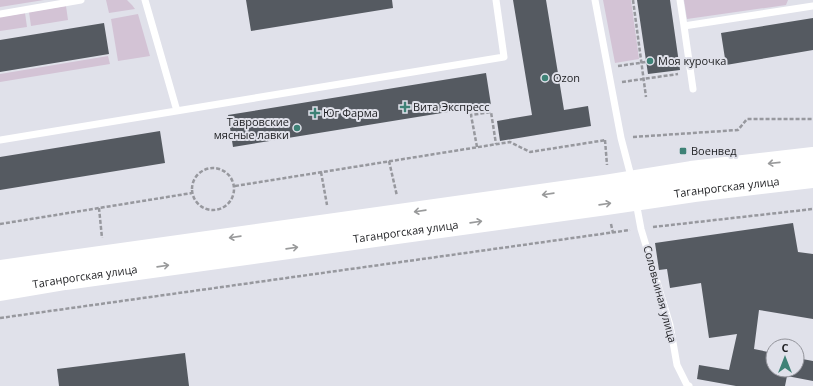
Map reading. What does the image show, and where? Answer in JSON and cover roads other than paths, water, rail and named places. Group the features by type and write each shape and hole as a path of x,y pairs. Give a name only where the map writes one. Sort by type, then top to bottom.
{"main road":[{"name":"Таганрогская улица","path":"0,290 634,190 691,172 813,158"},
{"name":"Таганрогская улица","path":"0,271 634,190 694,191 813,177"}],"lane":[{"path":"0,14 81,0"},
{"path":"145,0 177,111"},
{"path":"0,140 504,57 496,0"},
{"name":"Соловьиная улица","path":"595,0 621,138 642,229 670,325 677,365 687,385 689,386"},
{"path":"680,0 693,89"},
{"path":"684,26 813,6"}],"place":[{"name":"Моя курочка","path":"650,61"},
{"name":"Ozon","path":"545,78"},
{"name":"Вита Экспресс","path":"405,107"},
{"name":"Юг Фарма","path":"315,113"},
{"name":"Тавровские мясные лавки","path":"297,128"},
{"name":"Военвед","path":"683,151"}]}
